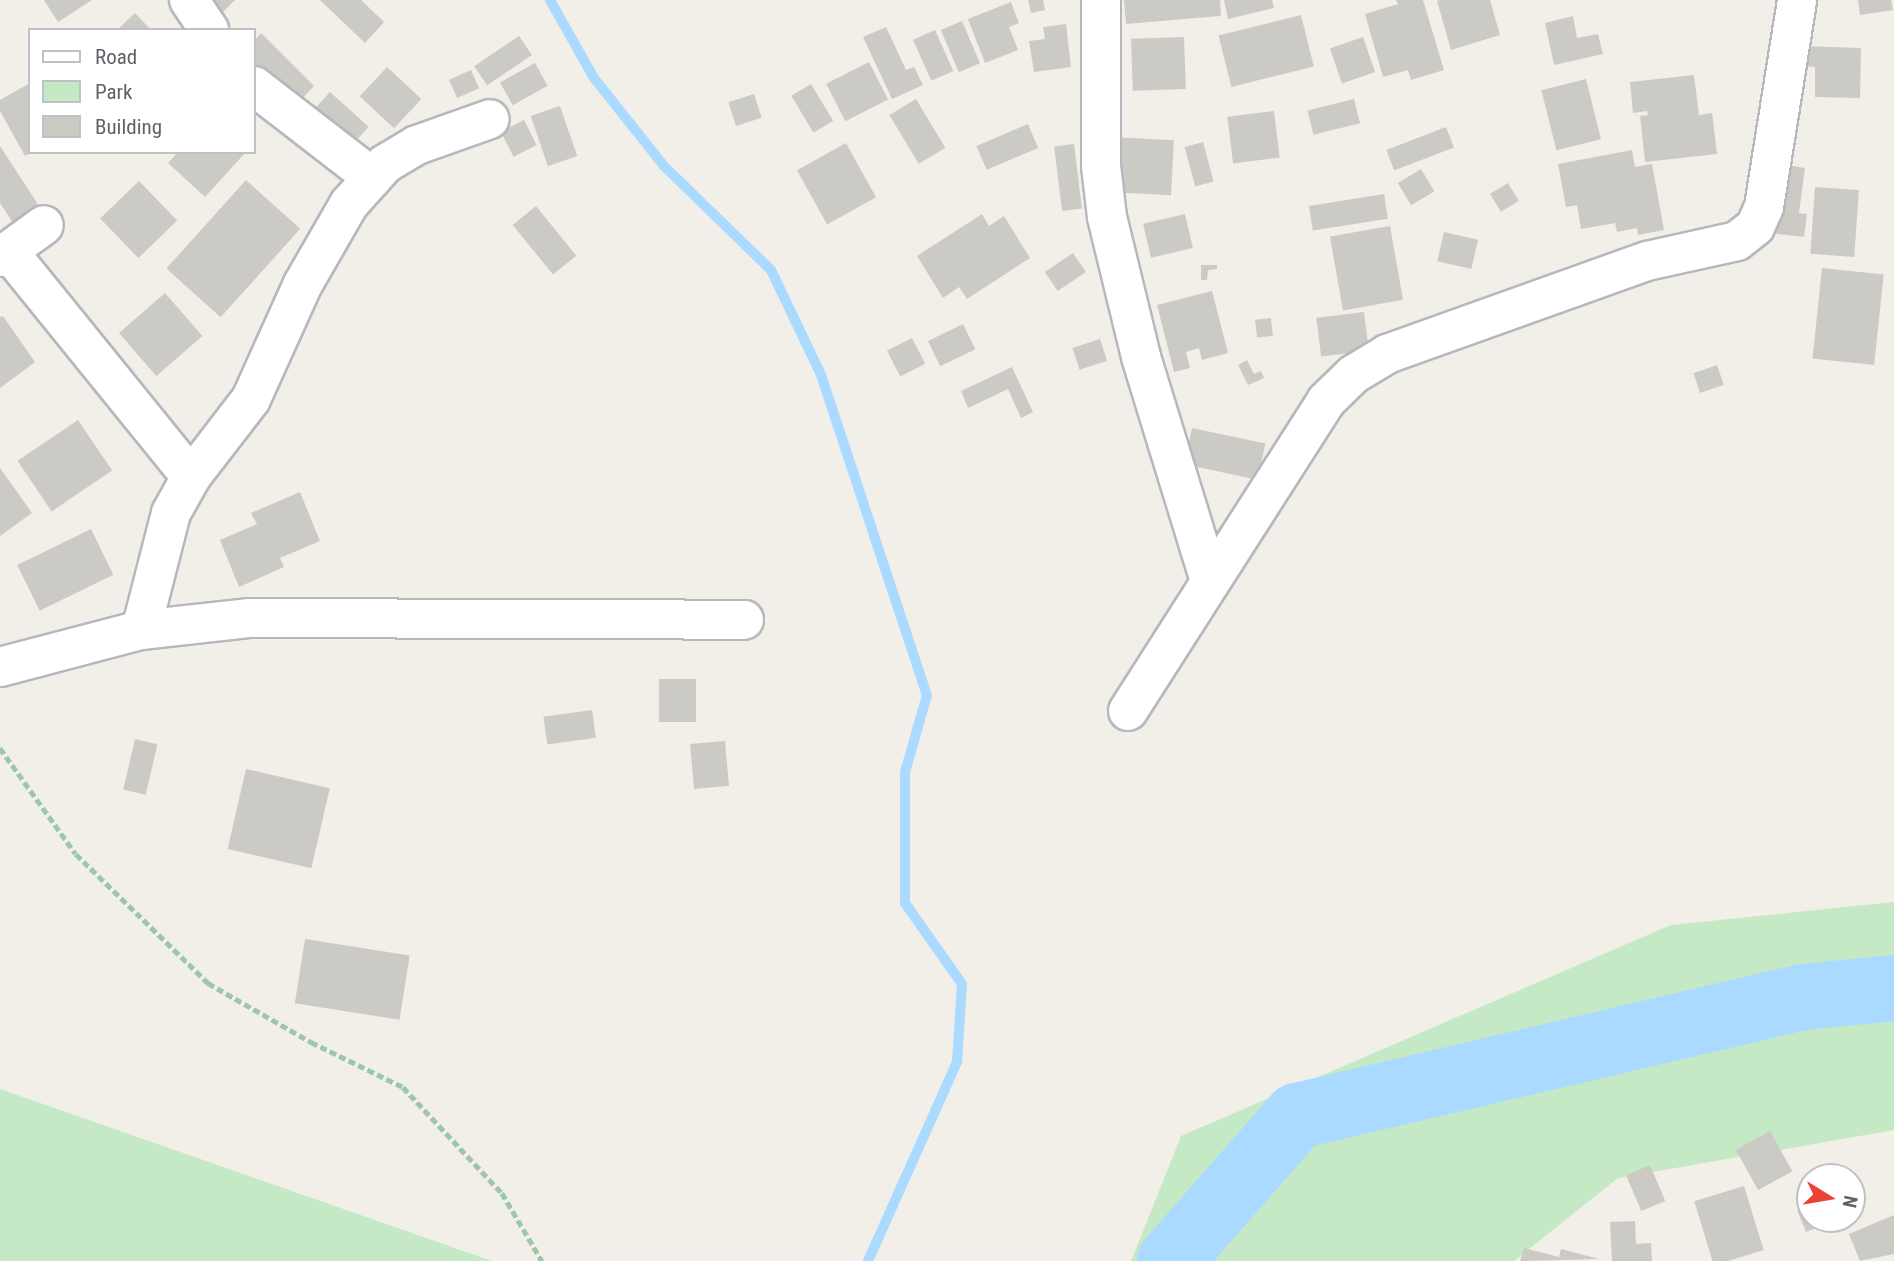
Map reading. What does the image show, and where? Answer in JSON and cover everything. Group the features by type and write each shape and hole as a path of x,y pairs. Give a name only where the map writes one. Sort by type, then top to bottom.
{"street":[{"path":"189,0 208,28"},
{"path":"1101,0 1101,166 1107,217 1141,357 1210,581"},
{"path":"1128,711 1326,401 1354,374 1387,354 1647,261 1737,241 1755,227 1764,207 1797,0"},
{"path":"256,88 373,178"},
{"path":"141,630 167,525 191,477 251,399 303,284 349,204 385,164 418,145 490,119"},
{"path":"44,225 4,254 191,477"},
{"path":"7,653 141,630 250,618 744,620"}],"path":[{"path":"0,748 76,854 208,982 311,1042 403,1087 502,1193 541,1261"}],"green space":[{"path":"1894,902 1894,1130 1618,1178 1514,1261 1131,1261 1181,1136 1671,925"},
{"path":"0,1089 492,1261 0,1261"}],"building":[{"path":"44,0 92,0 58,22"},
{"path":"207,0 235,0 221,14"},
{"path":"320,0 361,0 384,22 365,43"},
{"path":"1028,0 1043,0 1045,10 1031,13"},
{"path":"1124,0 1220,0 1221,16 1126,24"},
{"path":"1224,0 1272,0 1274,8 1228,19"},
{"path":"1396,0 1423,0 1444,70 1411,80 1408,70 1383,77 1365,14 1398,4"},
{"path":"1490,0 1500,35 1451,50 1437,1"},
{"path":"1858,0 1891,0 1893,10 1860,15"},
{"path":"1011,2 1019,23 1009,27 1018,50 985,63 968,19"},
{"path":"135,13 149,28 119,28"},
{"path":"1301,15 1314,66 1231,87 1219,36"},
{"path":"1573,16 1577,38 1598,34 1603,54 1554,65 1545,23"},
{"path":"962,21 980,63 959,72 941,30"},
{"path":"1066,24 1071,67 1034,72 1029,41 1045,39 1043,27"},
{"path":"886,27 906,70 914,67 923,85 892,99 863,37"},
{"path":"935,30 953,71 931,81 913,40"},
{"path":"261,33 314,86 296,105 256,65 256,39"},
{"path":"519,36 532,55 487,85 474,66"},
{"path":"1184,37 1186,89 1133,91 1131,39"},
{"path":"1363,37 1375,72 1342,83 1330,48"},
{"path":"1800,46 1861,48 1860,98 1815,97 1815,67 1799,66"},
{"path":"869,62 888,99 845,121 826,84"},
{"path":"535,63 548,86 513,105 500,82"},
{"path":"387,67 421,99 394,128 360,96"},
{"path":"471,70 479,88 457,98 449,80"},
{"path":"1694,75 1699,115 1712,113 1717,154 1645,162 1640,116 1648,115 1647,111 1633,113 1630,82"},
{"path":"1586,79 1601,139 1556,150 1541,90"},
{"path":"28,84 28,154 25,156 0,111 0,100"},
{"path":"811,84 833,121 813,133 791,96"},
{"path":"330,92 369,127 353,144 315,109"},
{"path":"754,94 762,118 736,126 728,102"},
{"path":"916,99 945,148 919,164 889,115"},
{"path":"1354,99 1360,123 1313,135 1307,111"},
{"path":"560,106 577,156 548,166 531,116"},
{"path":"1274,111 1280,158 1233,163 1227,117"},
{"path":"524,120 537,145 514,157 501,132"},
{"path":"1028,124 1038,148 987,170 976,146"},
{"path":"1446,127 1454,148 1394,170 1386,150"},
{"path":"1111,137 1174,140 1171,195 1108,192"},
{"path":"1203,142 1214,182 1195,187 1185,147"},
{"path":"846,143 876,197 827,224 797,170"},
{"path":"1074,144 1082,209 1062,211 1054,146"},
{"path":"0,146 39,206 13,223 0,203"},
{"path":"1632,150 1635,167 1652,164 1664,230 1638,235 1637,228 1617,232 1615,223 1581,229 1577,205 1566,207 1558,164"},
{"path":"176,154 244,154 205,197 168,163"},
{"path":"1780,164 1805,168 1799,213 1807,214 1804,237 1770,233"},
{"path":"1421,169 1434,191 1411,205 1398,183"},
{"path":"246,180 300,229 221,317 166,268"},
{"path":"139,181 177,221 138,258 100,219"},
{"path":"1508,183 1519,201 1501,212 1490,194"},
{"path":"1815,187 1859,190 1854,257 1810,254"},
{"path":"1384,194 1388,219 1313,231 1309,206"},
{"path":"536,206 576,256 553,275 513,225"},
{"path":"982,214 989,226 1004,216 1030,258 967,299 959,287 943,298 917,256"},
{"path":"1185,214 1193,248 1151,258 1143,224"},
{"path":"1390,226 1403,300 1343,310 1330,237"},
{"path":"1444,232 1478,240 1471,269 1437,261"},
{"path":"1073,253 1086,272 1058,291 1045,272"},
{"path":"1201,265 1217,265 1217,269 1208,270 1207,280 1201,280"},
{"path":"1822,268 1884,274 1874,365 1812,359"},
{"path":"1212,291 1228,353 1202,360 1199,348 1186,352 1190,368 1174,372 1157,305"},
{"path":"165,293 202,336 156,376 119,333"},
{"path":"1364,312 1369,351 1321,357 1316,318"},
{"path":"3,316 35,362 0,388 0,317"},
{"path":"1271,318 1273,336 1257,338 1255,320"},
{"path":"963,324 975,349 940,366 928,341"},
{"path":"912,338 925,364 900,377 887,351"},
{"path":"1100,339 1107,361 1080,370 1072,348"},
{"path":"1247,360 1254,374 1261,371 1264,378 1248,385 1238,365"},
{"path":"1717,365 1724,385 1700,393 1693,373"},
{"path":"1012,367 1033,412 1021,418 1008,389 968,408 961,391"},
{"path":"78,420 112,471 52,511 17,461"},
{"path":"1192,428 1265,444 1258,480 1184,464"},
{"path":"0,468 32,513 0,536"},
{"path":"300,492 320,541 280,558 284,567 239,587 220,540 257,524 251,513"},
{"path":"91,529 113,575 40,611 17,565"},
{"path":"659,679 696,679 696,722 659,722"},
{"path":"592,710 596,738 547,745 543,717"},
{"path":"135,739 157,744 146,795 123,790"},
{"path":"725,741 729,786 694,789 690,744"},
{"path":"246,769 330,788 311,868 228,849"},
{"path":"305,939 410,956 400,1020 295,1003"},
{"path":"1770,1131 1792,1171 1758,1190 1736,1150"},
{"path":"1650,1165 1665,1201 1641,1211 1626,1175"},
{"path":"1744,1186 1764,1250 1728,1261 1713,1261 1694,1201"},
{"path":"1894,1215 1894,1254 1860,1261 1849,1234 1866,1233 1866,1227"},
{"path":"1635,1221 1636,1244 1651,1243 1652,1261 1612,1261 1610,1222"},
{"path":"1524,1248 1559,1257 1561,1249 1599,1259 1520,1261"}],"waterway":[{"path":"550,0 594,78 664,166 771,270 821,375 927,695 905,772 905,903 962,984 957,1062 868,1261"},
{"path":"1170,1261 1297,1116 1803,997 1894,988"}]}
